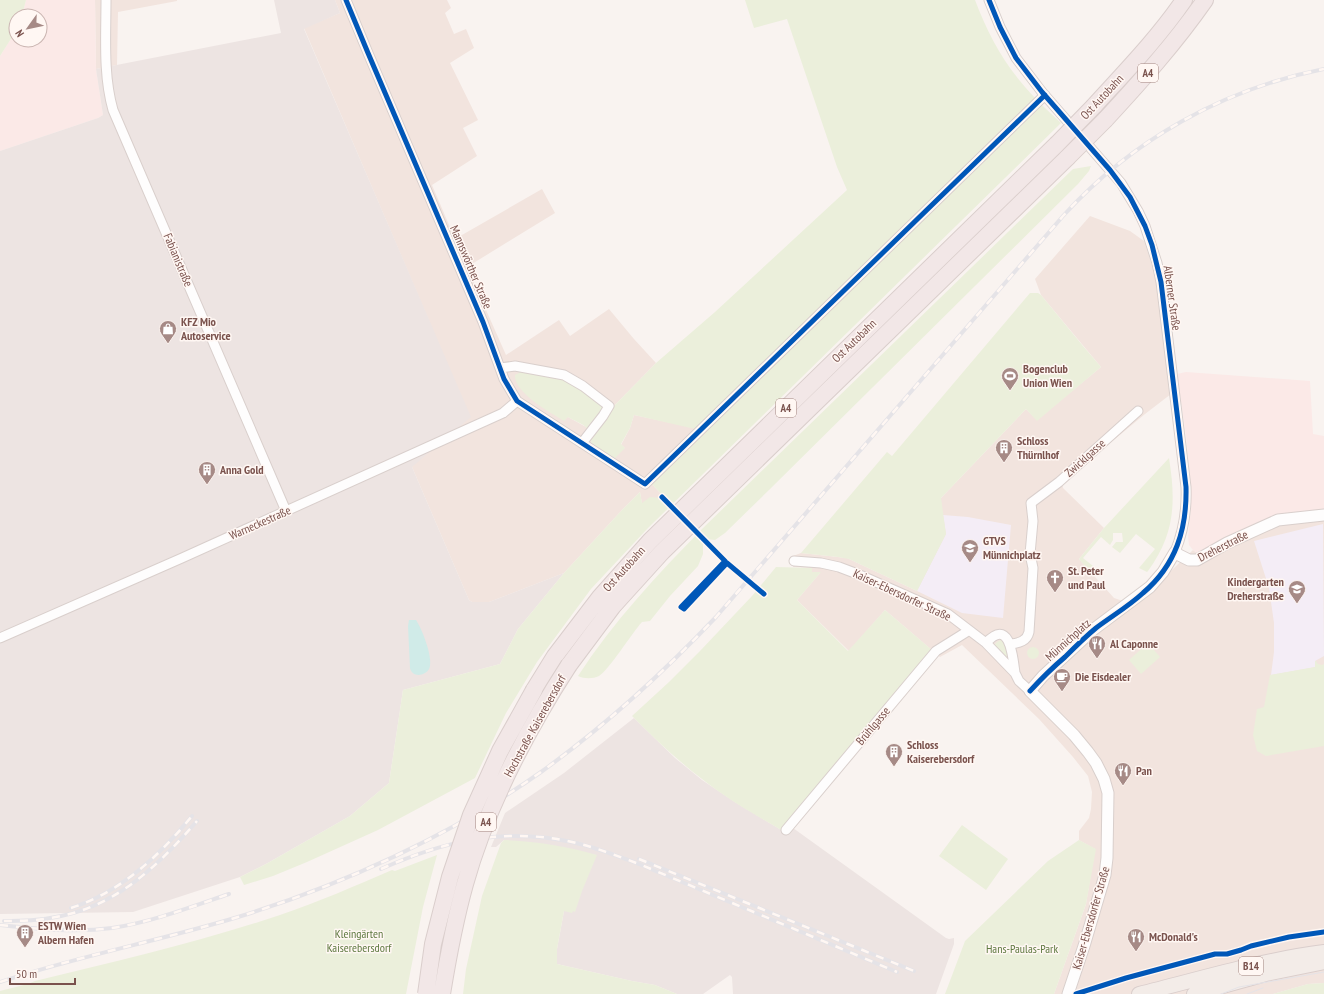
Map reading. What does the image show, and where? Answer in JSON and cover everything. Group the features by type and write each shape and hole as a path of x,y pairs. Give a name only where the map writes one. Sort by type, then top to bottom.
{"highway":[{"name":"Ost Autobahn","path":"534,690 555,656 600,597 650,541 1057,144 1137,59 1184,0"},
{"name":"Ost Autobahn","path":"569,665 613,606 662,552 1105,120 1151,70 1188,25 1205,0"},
{"name":"Hochstraße Kaiserebersdorf","path":"442,994 450,947 465,884 486,822 514,758 546,700 569,665"},
{"name":"Hochstraße Kaiserebersdorf","path":"426,994 433,944 448,884 471,815 500,751 534,690"}],"main road":[{"name":"B14","path":"1139,994 1247,966 1324,952"},
{"name":"B14","path":"1194,994 1266,974 1324,962"}],"street":[{"name":"Fabianistraße","path":"106,0 107,81 113,110 286,511"},
{"name":"Mannswörther Straße","path":"346,0 483,322 504,379 516,401 645,484 1045,95"},
{"name":"Alberner Straße","path":"990,0 1000,27 1016,58 1045,95 1121,183 1145,226 1157,263 1162,290 1186,487 1186,514 1181,536 1175,552"},
{"path":"500,368 515,366 564,375 583,386 609,406 582,443"},
{"name":"Warneckestraße","path":"0,638 503,413 516,401"},
{"name":"Zwicklgasse","path":"1011,644 1022,641 1028,636 1029,632 1033,568 1030,554 1033,521 1031,503 1059,482 1138,411"},
{"name":"Dreherstraße","path":"1175,552 1184,558 1193,561 1227,543 1278,520 1324,515"},
{"name":"Münnichplatz","path":"1030,691 1043,676 1083,640 1150,587 1163,572 1175,552"},
{"name":"Kaiser-Ebersdorfer Straße","path":"794,561 839,567 948,614 968,631 986,643 1015,674 1019,681 1070,731 1096,764 1104,779 1108,793 1107,858 1105,875 1068,994"},
{"name":"Brühlgasse","path":"786,830 936,651 968,631"},
{"path":"986,643 990,638 999,635 1008,639 1011,644 1015,674"}],"shaded area":[{"path":"26,0 95,0 96,69 103,115 0,151 0,56 8,44 8,48 48,48 48,8 24,8"},
{"path":"95,0 177,1 118,12 117,65 96,69"},
{"path":"274,0 335,0 340,13 304,29 471,417 412,467 469,600 472,602 489,602 564,573 518,629 500,664 403,690 389,783 350,816 266,864 240,877 133,912 0,914 0,151 103,115 96,69 281,33"},
{"path":"335,0 447,0 451,8 445,13 454,34 466,29 474,48 450,63 478,120 463,128 477,156 432,185 455,239 542,189 555,213 467,267 506,355 559,320 570,336 609,309 656,363 612,408 568,417 589,430 625,448 621,445 630,428 634,415 695,428 651,483 663,496 642,504 640,492 564,573 489,602 472,602 469,600 412,467 433,330 304,28 340,13"},
{"path":"1090,216 1130,231 1144,241 1156,277 1171,394 1062,483 1063,488 1104,528 1079,559 1114,598 1135,605 1193,550 1197,553 1238,532 1286,513 1324,510 1324,983 1308,984 1273,994 1054,994 1086,904 1095,849 1079,840 1079,831 1089,818 1091,809 1092,792 1088,776 1039,719 962,645 940,657 885,610 849,651 797,600 820,573 812,572 812,568 793,567 793,556 801,553 847,558 917,591 941,498 1026,409 1037,420 1101,367 1041,295 1035,279"},
{"path":"1186,372 1310,381 1313,434 1324,436 1324,510 1286,513 1238,532 1202,552 1197,553 1193,550 1189,545 1188,537 1191,508 1191,487 1186,436 1177,374"},
{"name":"GTVS Münnichplatz","path":"943,515 968,517 1011,525 1003,618 962,613 917,591 946,534"},
{"name":"Kindergarten Dreherstraße","path":"1323,524 1324,656 1315,661 1316,667 1271,675 1274,652 1274,623 1269,588 1254,541"},
{"path":"634,718 675,758 702,780 788,834 793,828 946,938 954,938 954,944 936,994 733,994 732,977 730,975 703,994 677,994 655,985 557,964 557,949 564,911 573,911 596,855 504,840 496,847 491,847 505,813 564,773"}],"green space":[{"path":"0,0 26,0 24,8 8,8 8,44 0,56"},
{"path":"745,0 975,0 989,32 1006,62 1020,81 1061,123 648,528 591,589 537,662 506,713 475,778 378,830 273,876 244,885 240,877 266,864 350,816 389,783 403,690 500,664 518,629 564,573 622,510 640,492 642,503 650,497 660,498 663,496 651,483 695,429 634,415 630,428 621,444 625,448 614,459 591,443 591,437 585,426 568,417 564,421 526,395 516,382 515,375 519,373 519,371 564,379 612,408 656,363 715,312 847,190 837,167 787,19 754,28"},
{"path":"1091,166 1089,171 1078,184 725,533 715,540 706,539 703,542 703,554 698,566 670,596 650,621 642,622 599,676 583,678 578,676 636,599 703,528 1073,169"},
{"name":"Bogenclub Union Wien","path":"1030,293 1038,293 1041,295 1101,367 1037,421 1026,409 941,498 946,534 917,591 849,559 801,553 887,452 892,456"},
{"path":"1169,458 1173,503 1171,517 1164,544 1148,571 1147,572 1139,568 1155,549 1136,534 1120,553 1112,547 1116,542 1123,542 1122,533 1113,533 1113,540 1110,545 1101,537 1083,558 1093,566 1088,570 1079,559 1104,528"},
{"path":"776,567 812,568 812,572 821,572 797,600 848,651 885,610 932,650 781,830 711,786 675,757 632,716 700,651 752,596"},
{"path":"1003,640 1007,646 1007,659 995,650 994,645"},
{"path":"1148,643 1160,657 1141,674 1129,660"},
{"path":"1031,647 1035,647 1039,653 1035,659 1031,659 1027,655 1027,651"},
{"path":"1315,661 1318,664 1324,664 1324,746 1266,756 1257,751 1253,735 1257,709 1264,707 1270,675 1315,667"},
{"path":"962,825 1008,859 986,890 939,856"},
{"path":"504,840 551,844 597,855 575,912 573,911 572,913 564,911 557,949 557,964 655,985 677,994 463,994 466,969 482,896 501,843"},
{"name":"Hans-Paulas-Park","path":"1079,840 1096,849 1086,904 1054,994 945,994 965,941 1048,861"},
{"name":"Kleingärten Kaiserebersdorf","path":"437,855 423,907 406,994 0,994 0,991 35,981 158,951 250,925 308,905 392,870 395,871"},
{"path":"1324,983 1324,994 1273,994 1308,984"}],"water":[{"path":"409,620 416,620 429,651 429,669 425,673 419,675 413,673 410,668"}],"tram line":[{"path":"1221,994 1239,987 1324,972"},
{"path":"1247,994 1263,988"}],"railway":[{"path":"0,982 59,964 208,926 317,890 395,856 471,817 541,772 588,736 632,699 675,659 716,617 1063,216 1090,189 1149,141 1215,104 1250,90 1287,78 1324,69"},
{"path":"71,908 106,892 138,871 166,845 192,816"},
{"path":"4,921 39,920 73,913 94,906 114,895 150,870 197,821"},
{"path":"381,869 428,851 475,839 522,836 572,842 598,849 639,864 897,972"},
{"path":"639,859 914,971"},
{"path":"0,925 70,930 112,928 157,918 229,894"}],"cycle path":[{"path":"346,0 483,322 504,379 517,401 645,484 1045,95"},
{"path":"989,0 1000,27 1016,58 1042,92 1110,170 1130,197 1145,226 1152,245 1161,282 1186,487 1186,502 1182,532 1164,571 1138,598 1088,635 1030,691"},
{"path":"662,497 725,561 681,607 684,609 727,563 764,594"},
{"path":"1076,994 1126,978 1215,954 1227,954 1251,946 1289,937 1324,932"}],"place":[{"name":"KFZ Mio Autoservice","path":"168,344"},
{"name":"Bogenclub Union Wien","path":"1010,391"},
{"name":"Schloss Thürnlhof","path":"1004,463"},
{"name":"Anna Gold","path":"207,485"},
{"name":"GTVS Münnichplatz","path":"970,563"},
{"name":"St. Peter und Paul","path":"1055,593"},
{"name":"Kindergarten Dreherstraße","path":"1297,604"},
{"name":"Al Caponne","path":"1097,659"},
{"name":"Die Eisdealer","path":"1062,692"},
{"name":"Schloss Kaiserebersdorf","path":"894,767"},
{"name":"Pan","path":"1123,786"},
{"name":"ESTW Wien Albern Hafen","path":"25,948"},
{"name":"McDonald's","path":"1136,952"}]}
